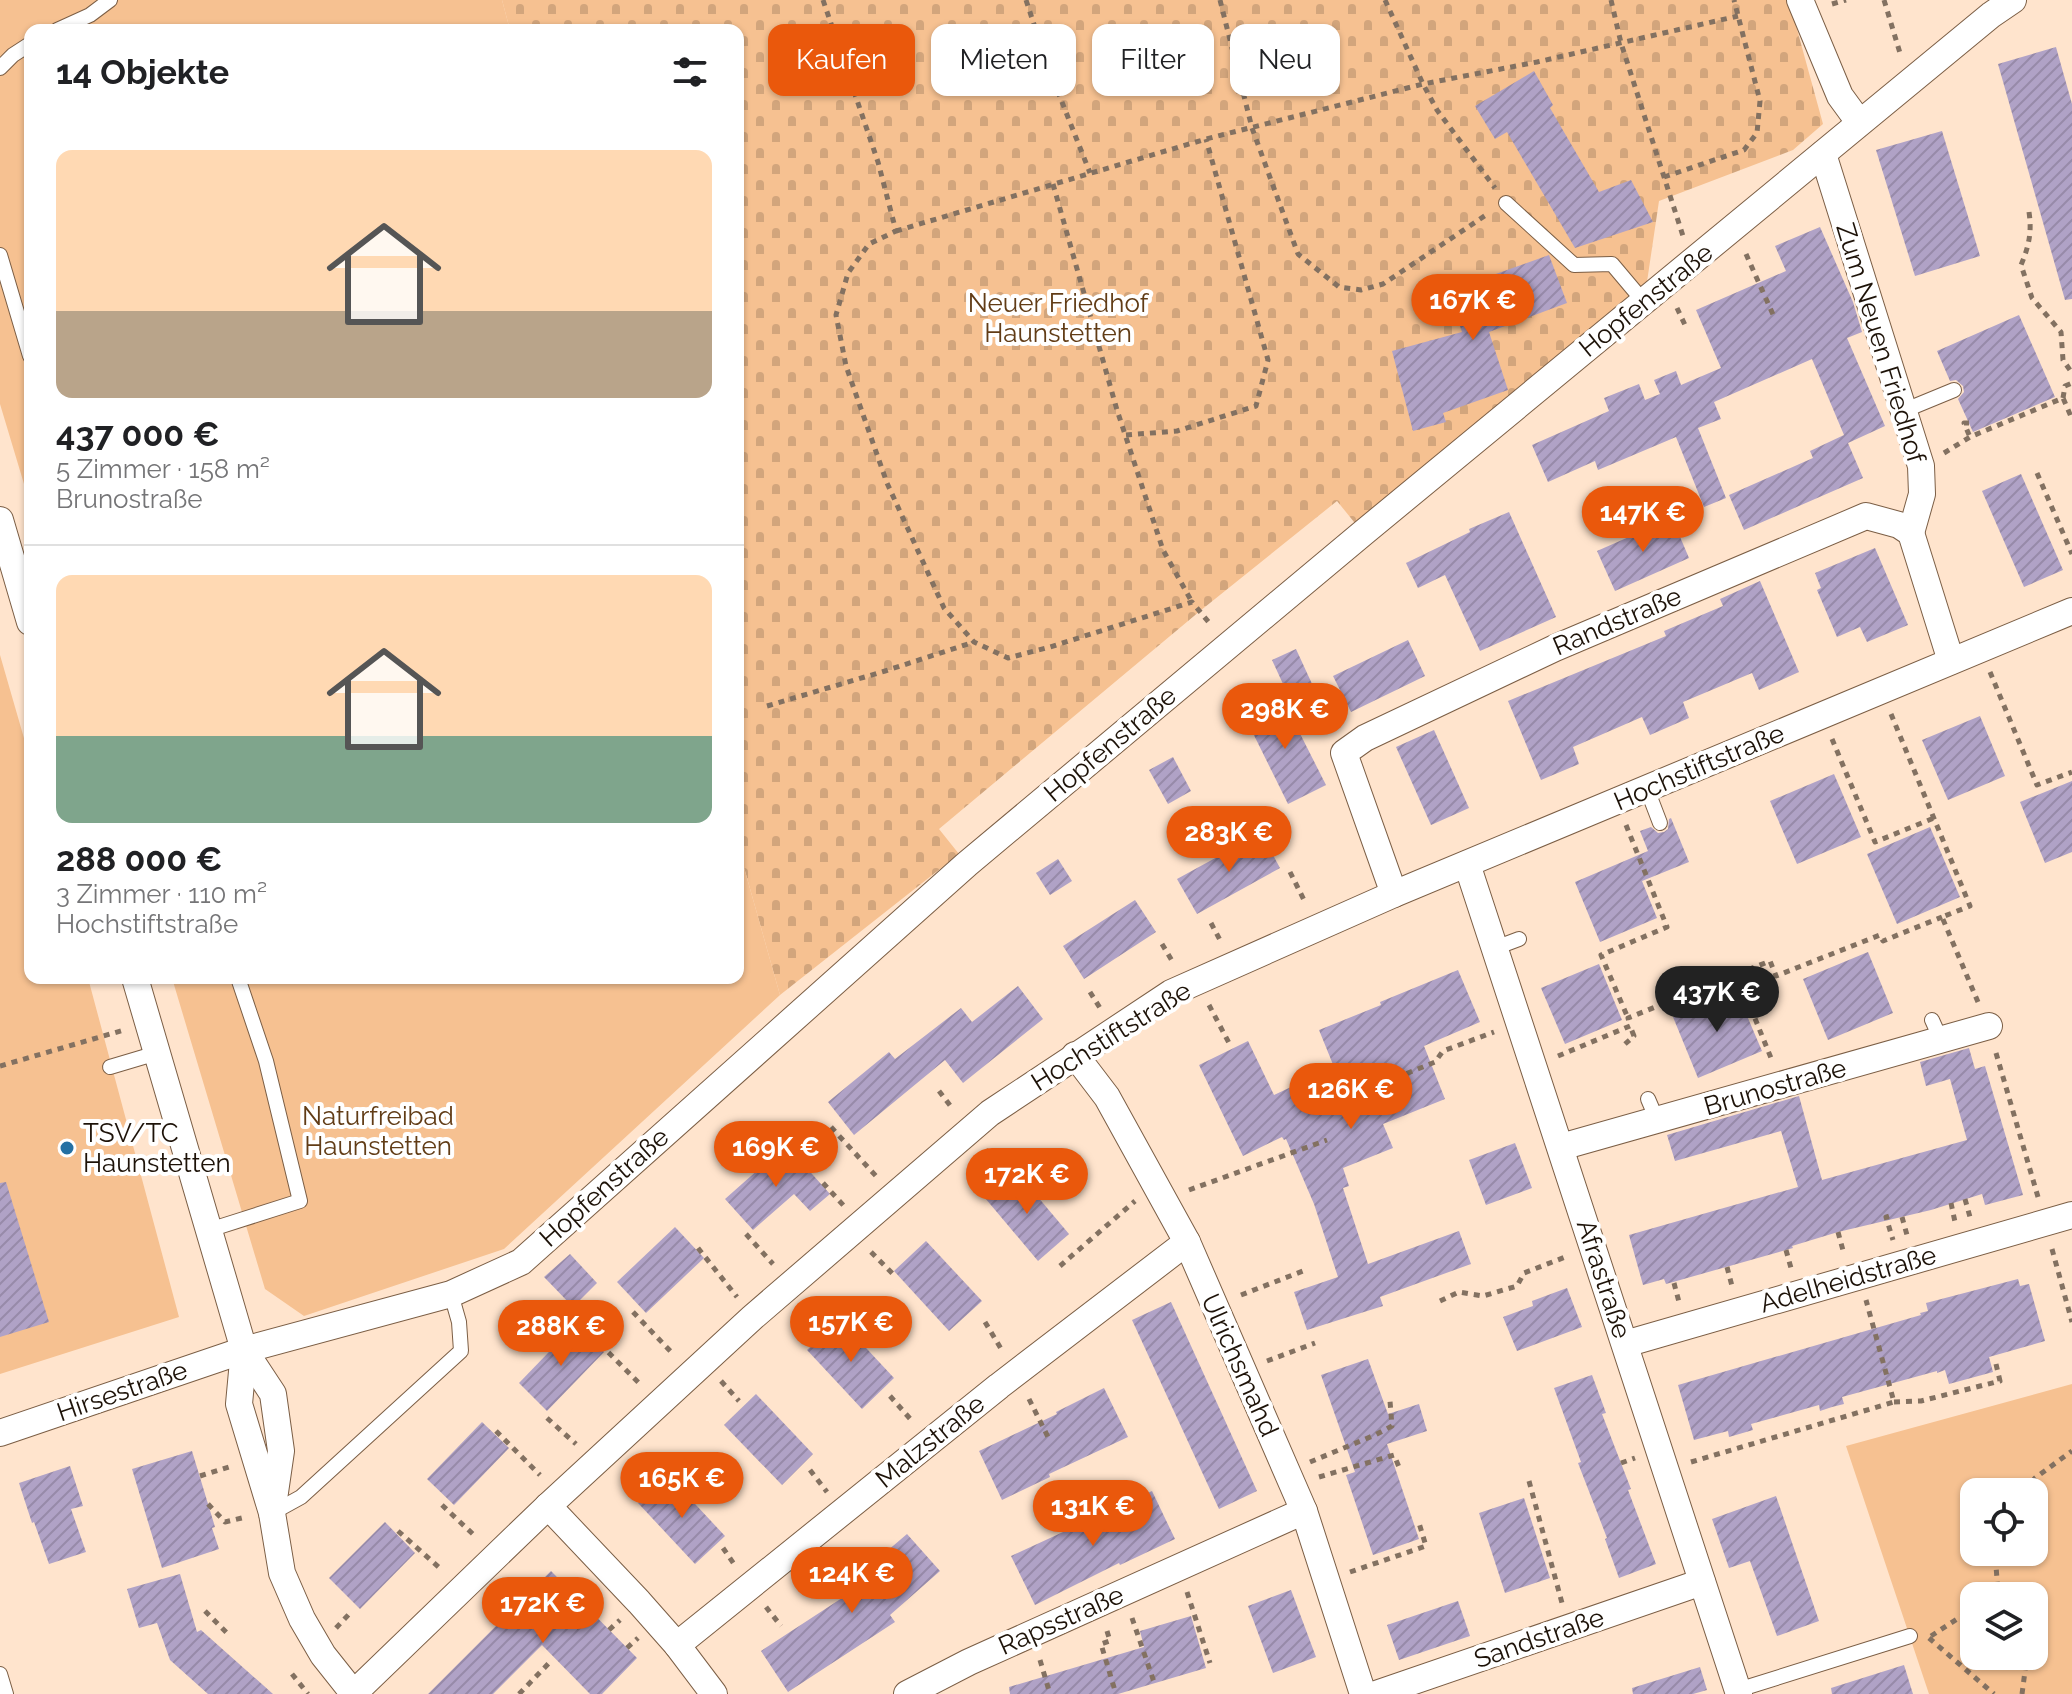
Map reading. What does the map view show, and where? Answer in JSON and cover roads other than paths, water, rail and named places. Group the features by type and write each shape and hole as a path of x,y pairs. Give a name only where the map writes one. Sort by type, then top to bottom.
{"street":[{"path":"1800,0 1840,96 1859,122"},
{"name":"Hopfenstraße","path":"244,1350 451,1294 521,1262 967,864 1859,122 2013,0"},
{"name":"Zum Neuen Friedhof","path":"1823,154 1921,466 1922,494 1911,533"},
{"name":"Randstraße","path":"1394,894 1344,753 1365,738 1555,648 1866,516 1899,525 1911,533"},
{"path":"0,520 24,602"},
{"path":"1911,533 1951,661"},
{"name":"Hochstiftstraße","path":"354,1693 554,1500 753,1317 894,1195 990,1113 1171,993 1394,894 2071,613"},
{"name":"Afrastraße","path":"1467,864 1507,943 1520,1023 1739,1692"},
{"path":"137,984 244,1350 239,1404 259,1515 302,1619 323,1655 354,1693"},
{"name":"Brunostraße","path":"1561,1147 1653,1110 1782,1085 1936,1030 1989,1026"},
{"name":"Ulrichsmahd","path":"1075,1055 1107,1097 1187,1242 1304,1511 1363,1694"},
{"name":"Adelheidstraße","path":"1625,1344 2072,1215"},
{"name":"Malzstraße","path":"677,1645 999,1386 1187,1242"},
{"name":"Hirsestraße","path":"0,1433 244,1350"},
{"path":"554,1500 677,1645 714,1694"},
{"name":"Rapsstraße","path":"907,1694 969,1662 1304,1511"},
{"name":"Sandstraße","path":"1376,1694 1702,1582"}],"lane":[{"path":"70,24 90,15 110,0"},
{"path":"0,68 24,48"},
{"path":"1506,203 1574,265 1612,264 1644,302"},
{"path":"0,255 24,336"},
{"path":"1903,411 1954,390"},
{"path":"1647,789 1660,823"},
{"path":"209,1230 300,1201 266,1061 240,984"},
{"path":"110,1067 157,1053"},
{"path":"259,1515 301,1497 461,1351 459,1322 451,1294"},
{"path":"1739,1692 1910,1636"},
{"path":"0,1674 6,1694"}],"place":[{"name":"TSV/TC Haunstetten","path":"67,1148"}],"park label":[{"name":"Neuer Friedhof Haunstetten","path":"1058,318"},
{"name":"Naturfreibad Haunstetten","path":"378,1131"}]}
